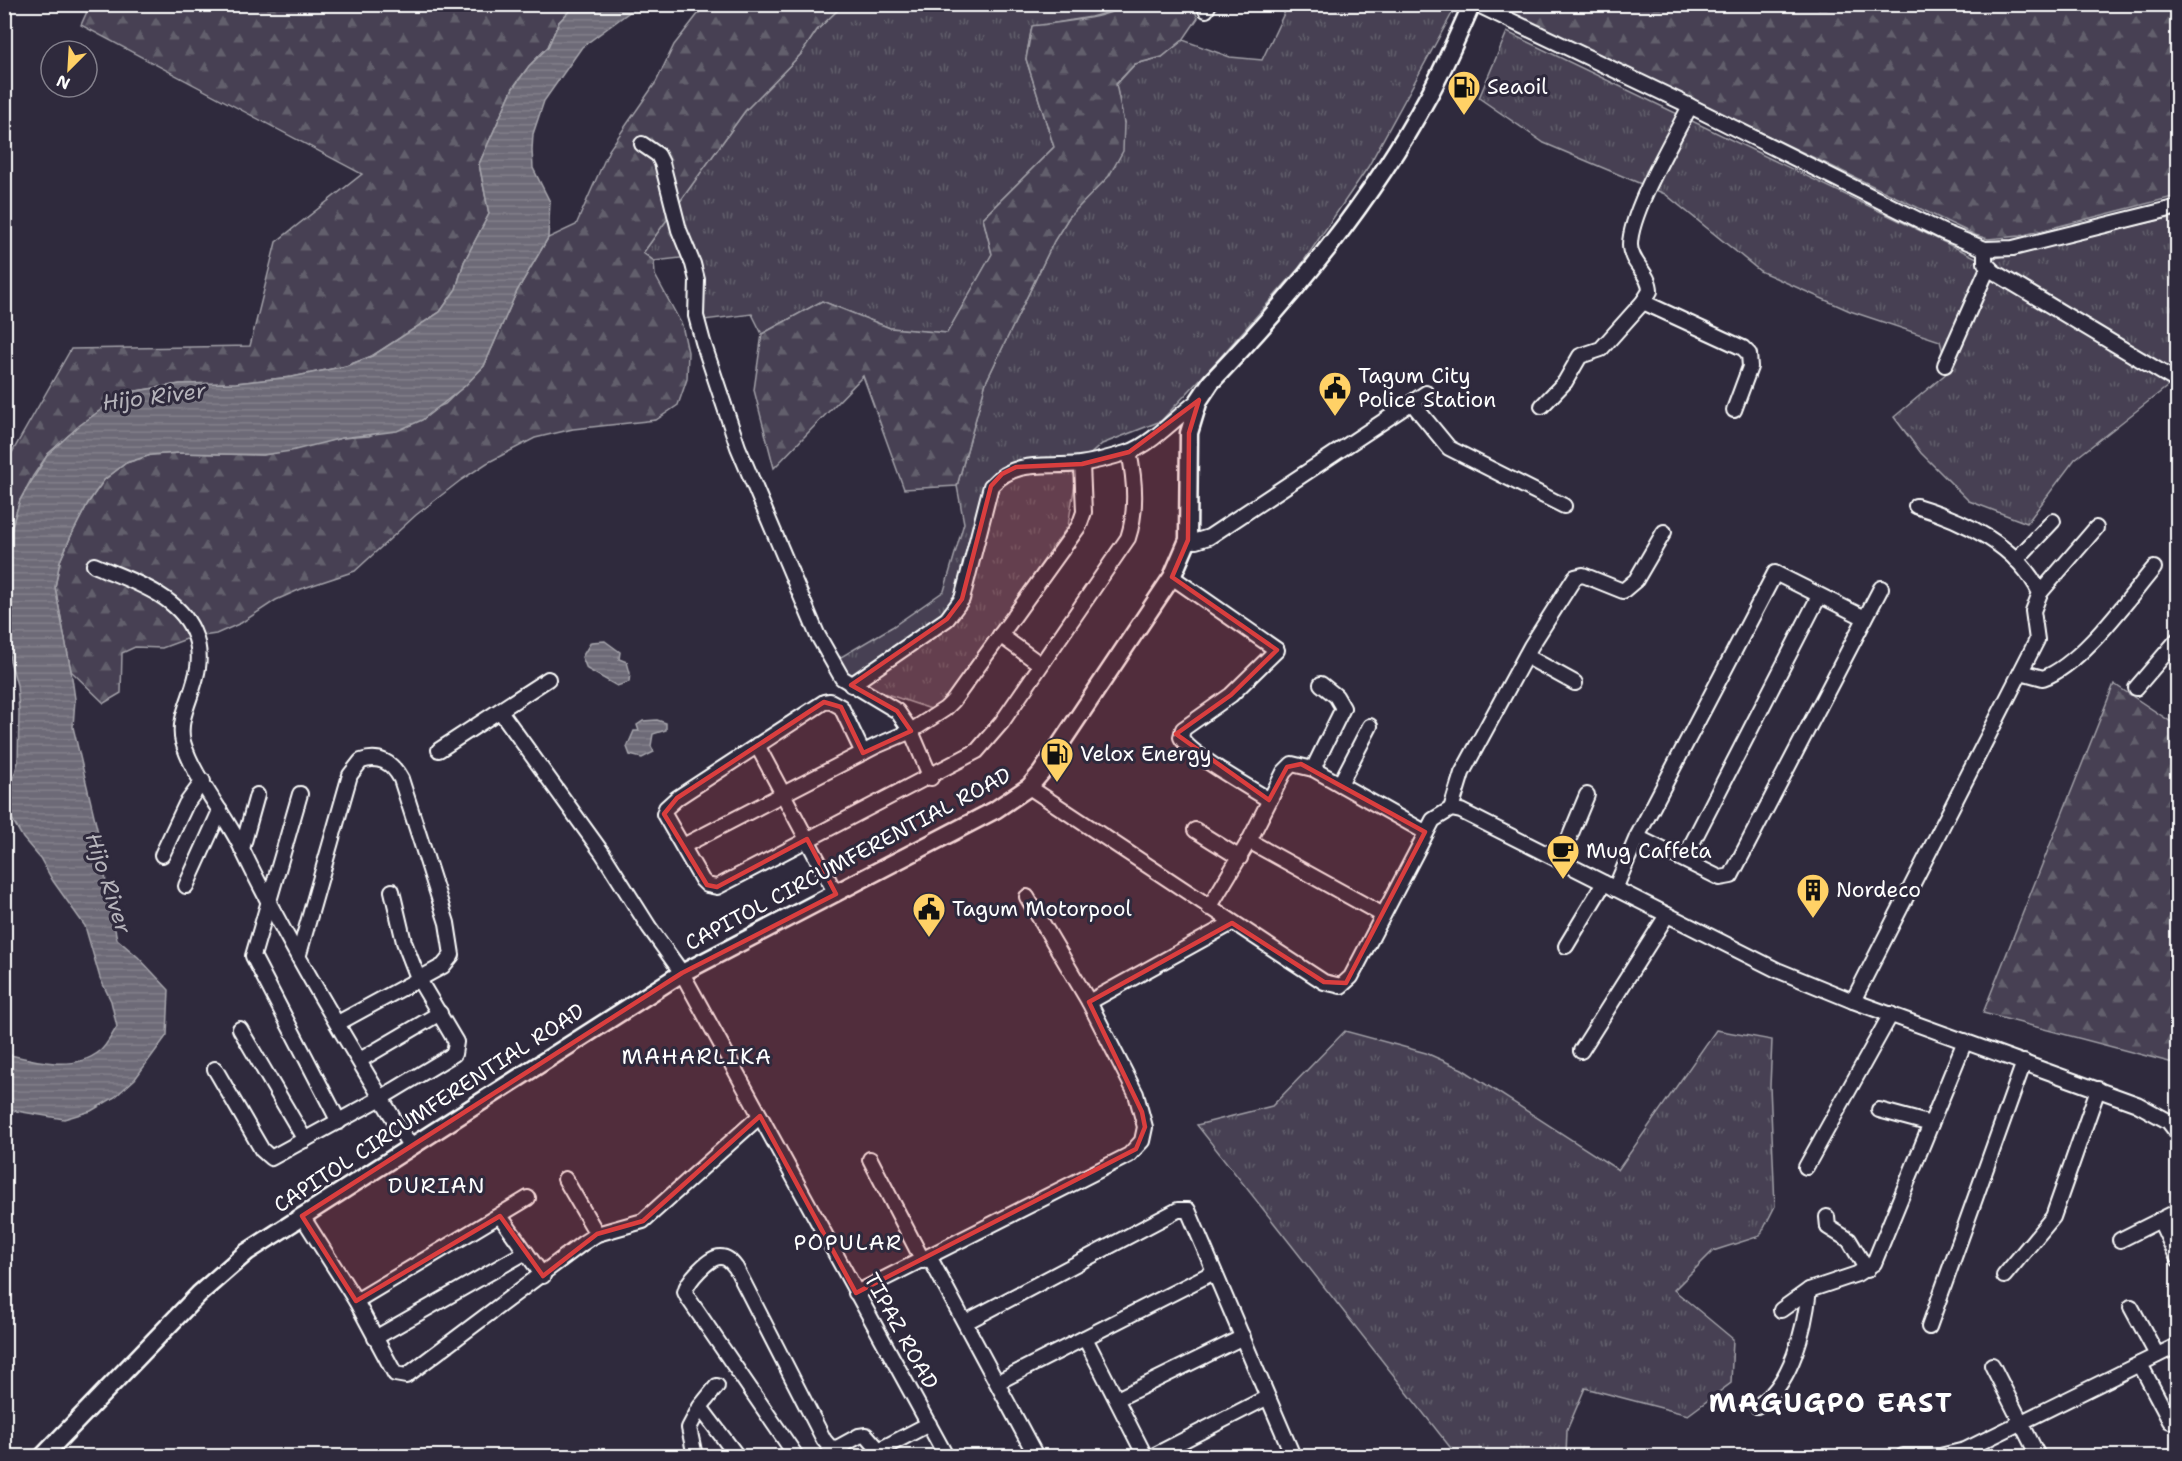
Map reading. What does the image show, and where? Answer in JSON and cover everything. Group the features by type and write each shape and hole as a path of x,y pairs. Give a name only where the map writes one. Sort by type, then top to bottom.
{"main road":[{"name":"CAPITOL CIRCUMFERENTIAL ROAD","path":"43,1456 199,1294 247,1252 682,973 995,810 1029,787 1129,645 1172,577 1188,540 1190,520 1189,433 1199,400 1211,382 1306,277 1387,165 1429,95 1474,4"}],"street":[{"path":"1474,4 1690,106 1943,232 1985,249 2013,248 2178,207"},
{"path":"1542,406 1565,382 1581,356 1601,349 1643,302 1650,285 1631,255 1632,230 1690,106"},
{"path":"642,144 658,155 662,163 676,219 697,280 696,316 702,342 738,447 817,634 836,671 851,685 897,711 911,731 931,778"},
{"path":"1985,249 1984,258 1988,268 2178,382"},
{"path":"1945,365 1988,268"},
{"path":"1643,302 1743,348 1749,354 1750,367 1734,410"},
{"path":"1188,540 1196,541 1209,537 1426,393"},
{"path":"851,685 947,620 962,599 991,486 1002,474 1016,467 1082,464 1129,452 1143,444 1199,400"},
{"path":"1412,403 1449,448 1564,506"},
{"path":"863,753 841,706 830,700 757,745 666,808 666,820 702,880 712,887 931,778 977,751 987,742 1128,538 1133,513 1133,472 1129,452"},
{"path":"683,846 863,753 911,731 945,709 1083,519 1082,464"},
{"path":"1916,506 1967,525 2016,560 2035,583 2040,593"},
{"path":"2016,560 2053,521"},
{"path":"1853,1001 2037,640 2033,610 2040,593 2096,528"},
{"path":"1029,787 1324,982 1341,986 1351,977 1425,831 1433,820 1451,809 1462,773 1526,656 1575,577 1583,575 1623,591 1636,580 1664,532"},
{"path":"94,565 137,584 171,603 184,616 194,632 199,665 182,730 182,740 242,849 269,906 410,1146"},
{"path":"2021,672 2043,678 2062,667 2090,642 2154,568"},
{"path":"1566,946 1609,886 1637,837 1775,573 1865,618"},
{"path":"1172,577 1277,650 1231,695 1184,729 1181,737 1187,746 1205,759 1269,800"},
{"path":"1637,837 1720,878 1726,879 1735,871 1881,588"},
{"path":"1684,859 1819,596"},
{"path":"1000,635 1040,664"},
{"path":"2136,688 2178,639"},
{"path":"1526,656 1575,683"},
{"path":"439,750 548,679"},
{"path":"1313,769 1343,708 1336,696 1321,684"},
{"name":"TIPAZ ROAD","path":"500,711 597,844 649,927 682,973 945,1456"},
{"path":"1340,784 1370,726"},
{"path":"757,745 836,894"},
{"path":"299,954 346,784 361,760 378,758 390,764 401,779 453,950 449,960 443,966 338,1023"},
{"path":"1209,908 1249,841 1287,766 1300,764 1313,769 1425,831"},
{"path":"162,855 186,804 203,781"},
{"path":"300,794 253,956 339,1122"},
{"path":"242,849 257,795"},
{"path":"1560,860 1587,795"},
{"path":"1451,809 1474,816 1777,970 1853,1001 2150,1110 2168,1121 2178,1134"},
{"path":"186,886 220,811"},
{"path":"1195,830 1239,858"},
{"path":"1249,841 1383,915"},
{"path":"215,1069 266,1156 277,1157 454,1054 456,1042 418,978 404,942 392,891"},
{"path":"856,1293 926,1260 1129,1155 1142,1141 1144,1119 1136,1094 1089,1002 1027,897"},
{"path":"1581,1051 1666,915"},
{"path":"1089,1002 1232,923"},
{"path":"360,1060 440,1013"},
{"path":"1806,1167 1891,1014"},
{"path":"240,1029 305,1140"},
{"path":"1781,1310 1809,1290 1867,1270 1874,1263 1965,1041"},
{"path":"1929,1327 2024,1062"},
{"path":"2004,1276 2053,1217 2098,1089"},
{"path":"1880,1110 1931,1124"},
{"path":"302,1216 356,1301 395,1374 406,1376 597,1234 643,1221 760,1116"},
{"path":"870,1159 926,1260 966,1322 1036,1456"},
{"path":"565,1179 597,1234"},
{"path":"356,1301 528,1198"},
{"path":"966,1322 1183,1209 1192,1214 1266,1398 1293,1456"},
{"path":"2120,1240 2178,1211"},
{"path":"500,1216 543,1276"},
{"path":"1827,1217 1828,1227 1849,1240 1867,1270"},
{"path":"2160,1220 2178,1258"},
{"path":"375,1338 526,1252"},
{"path":"796,1456 685,1292 690,1279 715,1258 722,1256 730,1259 736,1268 824,1440 830,1447 837,1448 859,1436 866,1435 879,1453 929,1424"},
{"path":"998,1382 1214,1272"},
{"path":"1757,1406 1773,1396 1784,1378 1801,1334 1809,1290"},
{"path":"2131,1307 2157,1355"},
{"path":"1118,1400 1243,1337"},
{"path":"1085,1338 1145,1456"},
{"path":"1903,1456 1952,1454 2021,1423 2178,1345"},
{"path":"2140,1364 2170,1421"},
{"path":"1992,1365 2038,1456"},
{"path":"695,1456 689,1428 700,1407 717,1386"},
{"path":"1153,1456 1266,1398"},
{"path":"700,1407 737,1456"}],"highlighted area":[{"path":"1199,400 1189,433 1188,540 1172,577 1277,650 1231,695 1176,734 1269,800 1287,767 1301,764 1425,832 1346,983 1324,982 1232,923 1089,1002 1142,1112 1145,1127 1136,1149 856,1293 760,1116 643,1221 597,1234 543,1276 500,1216 356,1301 302,1216 682,973 836,894 807,839 717,887 707,885 664,814 677,798 824,702 841,707 863,753 911,731 897,711 851,685 947,619 962,599 991,486 1002,474 1016,467 1082,464 1129,452"}],"green space":[{"path":"1450,4 1455,8 1368,167 1299,268 1161,421 1102,444 1078,465 1068,526 937,711 863,686 834,661 892,627 944,591 964,523 957,486 986,382 1054,241 1069,217 1088,197 1124,123 1116,85 1135,64 1162,57 1183,40 1230,57 1262,60 1288,5"},
{"path":"90,5 575,5 559,22 548,47 529,66 513,88 479,164 489,214 464,262 456,289 440,312 372,356 346,366 292,377 236,383 180,384 124,393 48,454 33,476 20,500 12,526 5,587 5,465 71,349 250,346 276,242 362,174 81,25"},
{"path":"705,5 843,5 817,30 801,54 745,111 643,253 654,261 655,275 682,325 688,352 687,379 678,405 656,420 573,429 535,438 487,463 461,480 416,515 355,571 276,600 241,623 216,634 189,638 162,648 135,647 122,653 121,693 104,703 71,671 55,587 60,561 71,536 88,503 104,480 126,463 151,455 178,453 263,455 342,438 369,436 445,404 484,366 517,291 548,238 576,225 609,150 656,82 674,45"},
{"path":"843,5 1122,5 1119,9 1091,17 1032,27 1026,59 1054,147 983,218 992,254 947,333 890,328 822,301 762,334 752,314 704,320 689,257 654,261 643,253 745,111 801,54 817,30"},
{"path":"1122,5 1192,5 1198,18 1183,40 1162,57 1135,64 1116,84 1124,123 1123,151 1109,176 1069,217 1054,241 986,382 957,486 904,489 863,376 774,468 754,390 762,334 822,301 890,328 947,333 992,254 983,218 1054,147 1026,59 1032,26 1094,17 1116,10"},
{"path":"1496,5 2177,5 2177,196 2020,236 1988,239 1975,235"},
{"path":"1507,32 1983,261 2177,216 2177,379 2075,459 2027,523 1969,501 1921,453 1894,417 1948,372 1940,341 1850,311 1760,271 1665,194 1544,143 1479,98"},
{"path":"2114,684 2177,726 2177,1064 1983,1013"},
{"path":"1716,1030 1772,1040 1770,1086 1775,1206 1760,1236 1713,1251 1674,1290 1733,1339 1731,1383 1688,1415 1585,1388 1567,1430 1566,1456 1457,1456 1197,1125 1272,1106 1345,1031 1426,1053 1462,1069 1618,1170"}],"water":[{"name":"Hijo River","path":"575,5 639,5 582,47 544,101 533,134 532,150 533,168 550,202 548,238 517,291 484,366 465,386 422,420 397,431 342,438 291,451 263,455 178,453 151,455 126,463 104,480 88,503 60,561 55,587 75,699 73,727 104,858 106,886 117,939 138,957 169,990 167,1035 135,1079 115,1097 91,1111 64,1119 5,1109 5,1054 54,1063 78,1062 100,1051 117,1027 111,1001 100,978 85,926 53,881 40,858 23,838 9,814 11,787 18,762 19,712 17,685 5,643 4,587 12,526 20,500 48,454 80,425 124,393 180,384 236,383 292,377 346,366 372,356 440,312 456,289 464,262 489,214 479,164 513,88 529,66 548,47 559,22"},
{"path":"605,641 620,652 619,659 627,662 630,673 629,682 617,686 587,669 582,657 591,642"},
{"path":"657,720 666,723 666,730 653,734 651,746 654,752 642,758 630,755 627,747 634,731 639,731 637,725 643,721"}],"place":[{"name":"Seaoil","path":"1464,116"},
{"name":"Tagum City Police Station","path":"1335,417"},
{"name":"Velox Energy","path":"1057,783"},
{"name":"Mug Caffeta","path":"1563,880"},
{"name":"Nordeco","path":"1813,919"},
{"name":"Tagum Motorpool","path":"929,938"}],"district":[{"name":"MAHARLIKA","path":"697,1056"},
{"name":"DURIAN","path":"437,1185"},
{"name":"POPULAR","path":"848,1242"},
{"name":"MAGUGPO EAST","path":"1831,1403"}]}
